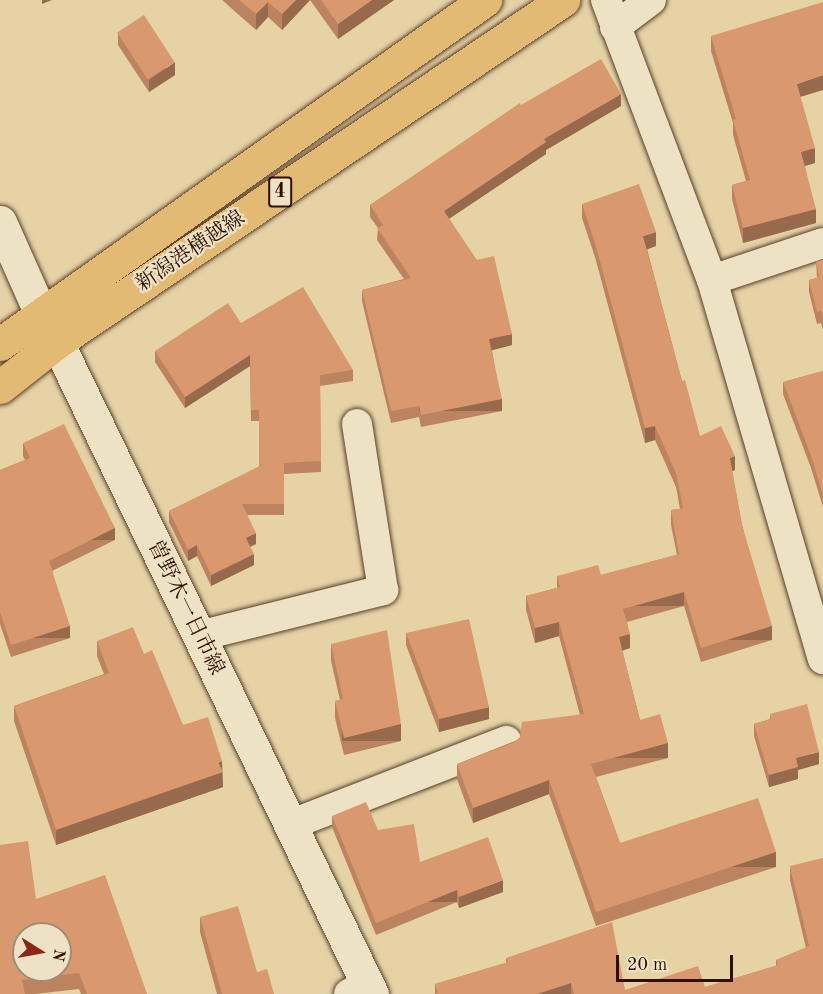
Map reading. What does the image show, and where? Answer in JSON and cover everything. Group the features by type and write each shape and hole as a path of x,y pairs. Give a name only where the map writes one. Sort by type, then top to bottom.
{"main road":[{"name":"新潟港横越線","path":"0,344 88,284 485,0"},
{"name":"新潟港横越線","path":"0,387 57,342 563,0"},
{"name":"曽野木一日市線","path":"0,222 41,314 57,342 292,824 363,991"}],"street":[{"path":"651,0 611,14 712,280 823,659"},
{"path":"712,280 823,243"},
{"path":"199,636 383,590 357,424"},
{"path":"292,824 506,741"}],"building":[{"path":"239,0 296,0 282,14 268,2 256,14"},
{"path":"321,0 372,0 338,24"},
{"path":"823,2 823,75 797,84 815,148 801,152 816,209 743,228 732,185 750,180 733,120 736,119 711,36"},
{"path":"144,15 174,62 148,79 117,32"},
{"path":"601,59 621,94 544,139 546,142 444,211 477,260 494,256 512,334 489,339 502,399 421,415 419,406 391,411 362,290 411,278 377,228 383,225 370,205 520,103 521,105"},
{"path":"639,184 656,232 643,236 682,381 685,380 700,436 721,426 735,456 730,458 742,525 772,626 701,648 684,592 623,609 630,634 619,637 640,720 660,714 668,743 591,764 620,843 758,798 776,852 596,912 549,780 473,808 457,764 513,743 520,737 522,722 584,714 559,622 535,628 526,596 560,587 557,576 598,565 601,575 679,554 671,510 683,508 676,473 655,426 645,428 595,243 582,204"},
{"path":"823,260 823,318 821,311 817,312 809,280 819,277 816,262"},
{"path":"303,287 353,370 320,375 321,461 284,463 284,504 242,504 256,533 246,538 254,554 211,575 197,545 188,550 169,511 264,464 259,465 259,410 251,410 250,355 185,397 155,351 228,303 241,323"},
{"path":"823,371 823,495 783,382"},
{"path":"64,424 115,528 49,561 70,626 11,645 0,612 0,470 30,458 23,443"},
{"path":"469,619 489,707 439,719 406,633"},
{"path":"133,627 144,654 152,650 183,725 208,717 222,761 218,762 223,772 56,830 14,706 109,673 97,641"},
{"path":"387,630 401,724 344,738 335,701 343,699 331,644"},
{"path":"807,704 819,752 796,758 798,767 769,775 754,724 771,719 770,714"},
{"path":"366,802 378,830 414,824 420,862 488,837 503,880 459,897 457,890 376,923 332,816"},
{"path":"28,841 36,899 105,875 147,994 87,994 79,973 72,974 72,922 12,922 12,982 22,982 25,994 0,994 0,845"},
{"path":"823,858 823,994 574,994 571,983 537,994 434,994 438,993 435,984 508,962 506,958 612,922 625,990 698,966 705,987 778,965 776,960 809,946 790,866"},
{"path":"238,906 257,972 267,969 274,994 222,994 200,917"}]}
